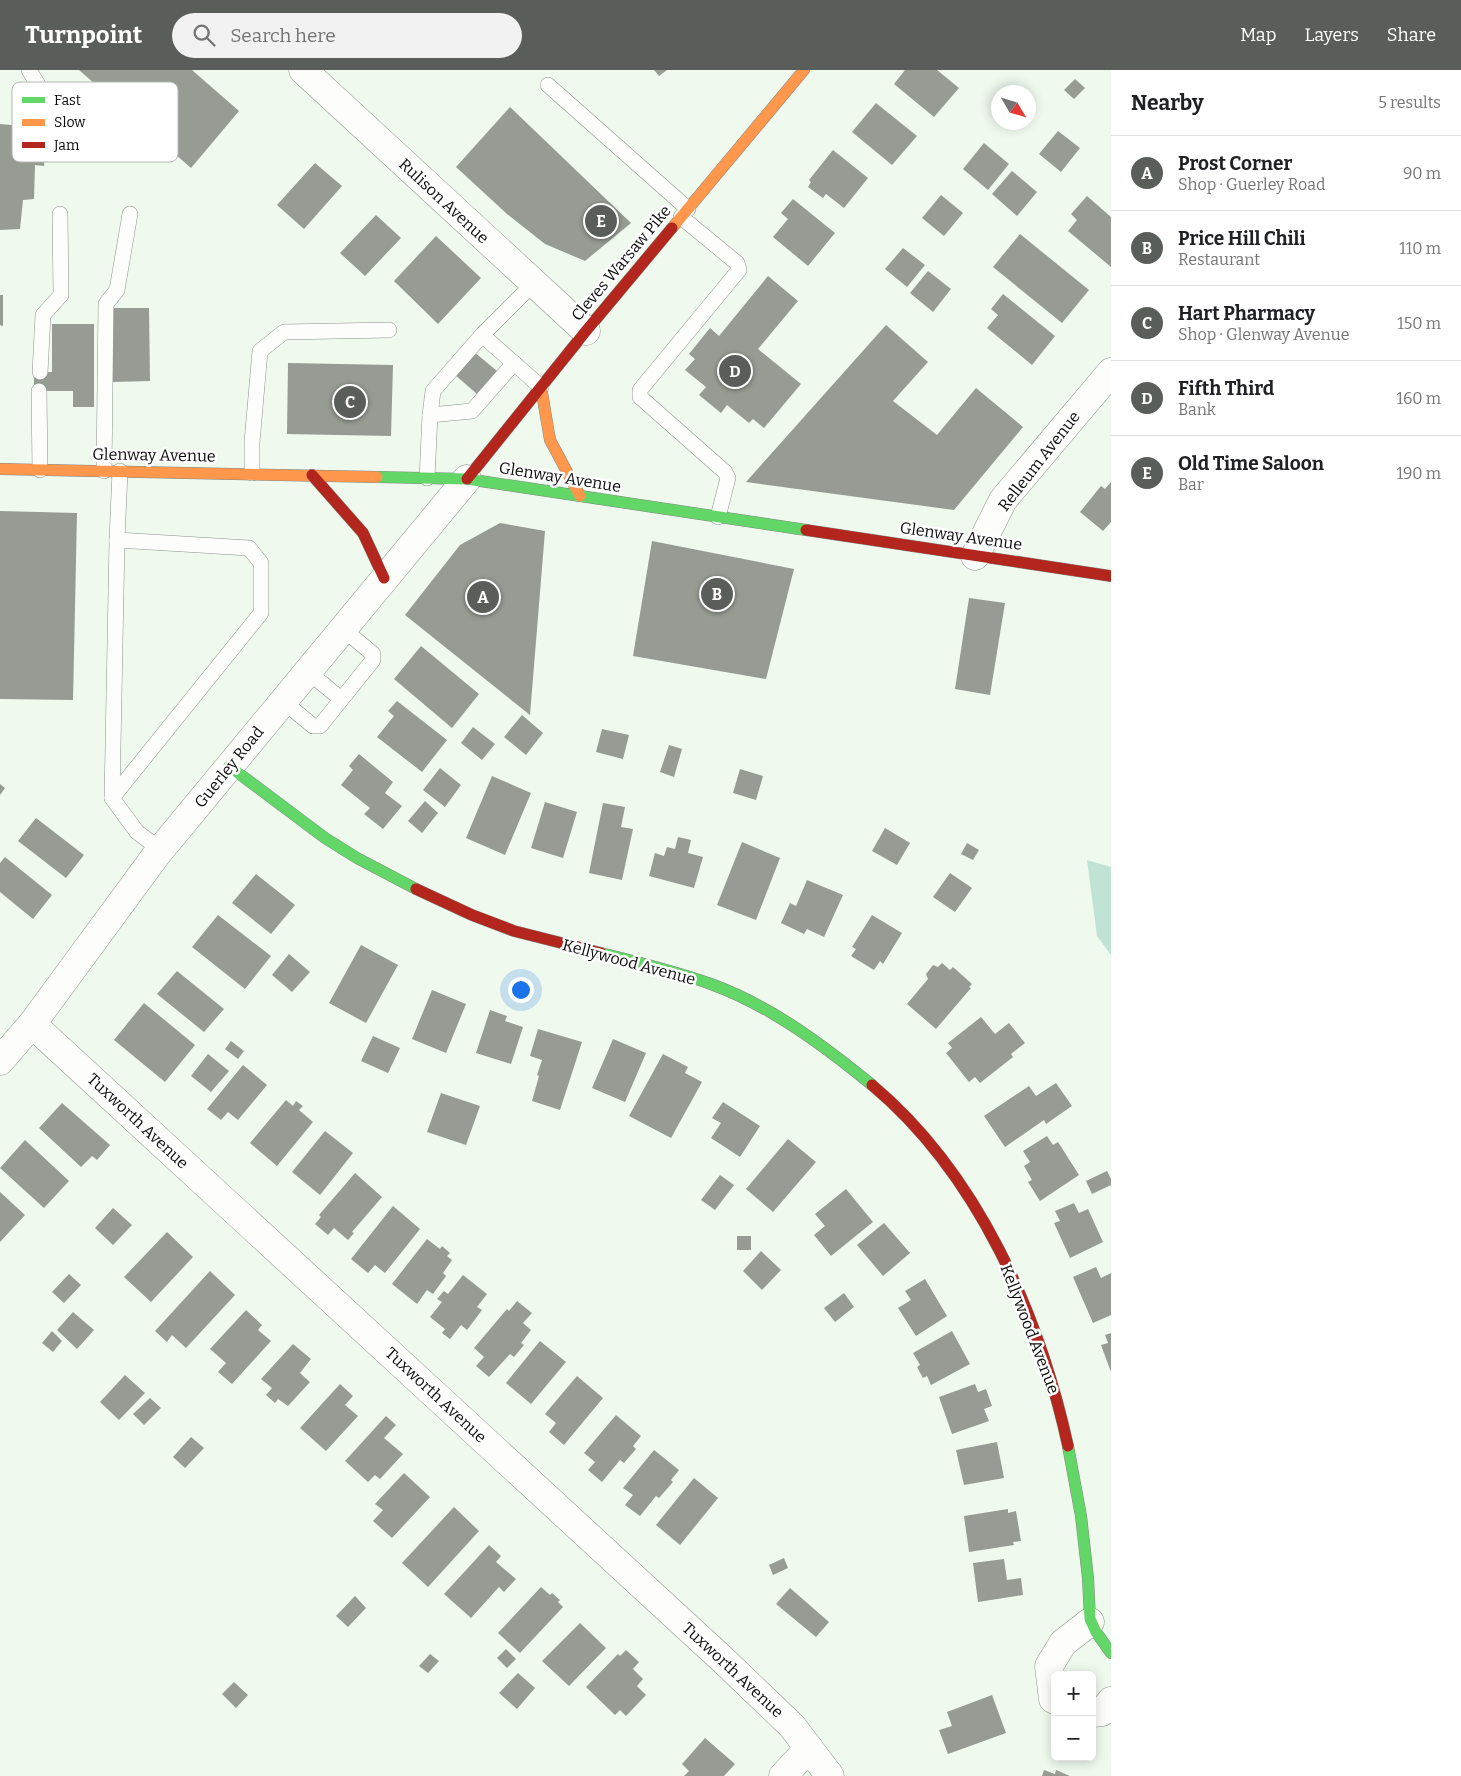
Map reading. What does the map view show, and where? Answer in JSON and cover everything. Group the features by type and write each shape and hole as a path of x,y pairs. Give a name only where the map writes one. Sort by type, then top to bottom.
{"street":[{"name":"Rulison Avenue","path":"303,70 586,331"},
{"name":"Cleves Warsaw Pike","path":"467,479 586,331 804,70"},
{"name":"Relleum Avenue","path":"975,556 1003,500 1111,372"},
{"path":"541,387 550,440 580,496"},
{"name":"Glenway Avenue","path":"0,469 467,479 1111,576"},
{"path":"312,475 363,533 384,578"},
{"name":"Guerley Road","path":"0,1061 32,1024 161,850 342,628 467,479"},
{"name":"Kellywood Avenue","path":"229,766 281,806 337,845 419,891 495,924 576,948 673,971 720,988 772,1014 828,1050 875,1087 904,1115 944,1162 968,1196 1011,1272 1038,1340 1057,1398 1078,1496 1090,1622"},
{"name":"Tuxworth Avenue","path":"32,1024 722,1659 792,1726 830,1776"},
{"path":"1051,1682 1049,1666 1063,1643 1090,1622 1111,1653"},
{"path":"1096,1713 1102,1712 1111,1701"},
{"path":"783,1776 809,1748"}],"lane":[{"path":"29,70 36,82"},
{"path":"548,85 737,263 739,270 640,390 640,398 725,472 728,478 718,517"},
{"path":"40,372 43,316 61,295 60,214"},
{"path":"104,470 106,304 117,290 130,214"},
{"path":"426,478 433,391 482,335 534,283"},
{"path":"252,473 252,442 260,351 284,332 389,330"},
{"path":"482,335 541,387"},
{"path":"430,415 472,411 514,363"},
{"path":"39,391 40,470"},
{"path":"120,471 112,798 137,832 161,850"},
{"path":"112,798 261,613 261,563 249,548 117,540"},
{"path":"283,701 313,726 320,726 373,660 372,654 342,628"},
{"path":"307,671 341,699"}],"green space":[{"path":"1087,860 1111,867 1111,955 1097,936"}],"building":[{"path":"79,70 192,70 239,111 191,168 178,157 178,82 93,82"},
{"path":"654,70 667,70 659,76"},
{"path":"905,70 937,70 959,88 934,117 894,84"},
{"path":"1075,79 1085,88 1074,99 1064,90"},
{"path":"876,103 917,136 892,165 852,132"},
{"path":"510,107 631,223 585,261 545,244 507,214 456,167"},
{"path":"0,124 12,125 12,162 44,162 44,166 35,165 34,199 23,200 20,229 0,230"},
{"path":"1058,131 1080,148 1061,172 1039,154"},
{"path":"984,143 1009,164 988,190 963,169"},
{"path":"833,150 868,178 844,208 826,194 823,198 808,187 811,182 809,180"},
{"path":"315,163 342,186 304,229 277,205"},
{"path":"1012,171 1037,192 1017,216 992,194"},
{"path":"941,195 963,213 944,236 922,218"},
{"path":"1087,196 1111,217 1111,267 1068,231 1077,220 1071,214"},
{"path":"793,199 835,233 808,266 773,237 788,219 781,213"},
{"path":"376,215 401,238 365,276 340,253"},
{"path":"1020,234 1089,290 1062,323 993,267"},
{"path":"436,236 481,278 438,324 394,281"},
{"path":"903,248 925,265 907,287 885,269"},
{"path":"928,271 951,289 933,312 910,293"},
{"path":"768,276 798,301 758,349 801,384 764,428 753,419 749,423 727,405 721,413 699,395 706,387 685,370 695,359 689,354 710,328 719,336"},
{"path":"1003,294 1055,336 1032,365 987,328 998,315 991,309"},
{"path":"0,295 3,295 3,326 0,325"},
{"path":"112,308 149,308 150,381 113,382"},
{"path":"52,324 94,324 94,407 73,407 73,391 34,391 34,372 52,372"},
{"path":"886,325 928,362 893,401 937,435 976,388 1023,427 954,510 746,482"},
{"path":"473,351 497,371 477,394 454,374"},
{"path":"288,363 393,365 391,436 287,434"},
{"path":"1111,482 1111,522 1103,531 1080,512 1101,486 1105,489"},
{"path":"0,511 77,513 73,700 0,699"},
{"path":"500,523 545,531 530,715 405,615 460,545"},
{"path":"652,541 794,569 766,679 633,656"},
{"path":"969,598 1005,603 990,695 955,689"},
{"path":"421,646 479,694 452,728 394,679"},
{"path":"397,701 447,740 422,772 377,737 394,716 388,711"},
{"path":"522,715 543,733 526,755 504,737"},
{"path":"473,727 495,744 482,760 461,743"},
{"path":"602,729 629,735 623,759 596,752"},
{"path":"669,745 682,749 674,777 660,772"},
{"path":"359,754 393,782 385,793 402,806 383,829 364,814 370,808 341,785 353,770 349,766"},
{"path":"440,768 461,785 445,807 423,790"},
{"path":"740,769 763,776 756,800 733,793"},
{"path":"492,776 531,793 505,855 466,838"},
{"path":"0,784 5,788 0,795"},
{"path":"425,801 438,813 422,833 408,821"},
{"path":"545,802 577,812 563,858 531,848"},
{"path":"603,803 625,807 621,827 633,829 622,880 589,873"},
{"path":"36,818 84,855 66,878 18,841"},
{"path":"885,828 910,843 897,865 872,851"},
{"path":"678,837 691,840 688,853 703,857 694,888 649,876 655,853 664,856 667,847 675,849"},
{"path":"742,842 780,858 756,920 717,905"},
{"path":"967,843 979,850 973,860 961,854"},
{"path":"5,857 52,895 33,919 0,892 0,863"},
{"path":"950,873 972,888 955,912 933,897"},
{"path":"256,874 295,905 271,934 232,903"},
{"path":"807,880 843,895 824,937 807,929 804,934 781,923 790,903 796,906"},
{"path":"218,915 271,956 245,989 192,947"},
{"path":"872,915 902,933 883,964 880,961 874,970 851,956 856,949 852,947"},
{"path":"361,945 398,965 366,1023 329,1003"},
{"path":"289,954 310,972 292,992 272,975"},
{"path":"942,963 950,970 953,967 972,984 969,987 971,988 936,1029 907,1004 928,979 926,974 933,965 938,967"},
{"path":"177,971 224,1009 204,1032 157,994"},
{"path":"432,990 466,1004 446,1053 412,1039"},
{"path":"144,1003 195,1045 165,1082 114,1040"},
{"path":"490,1010 507,1016 505,1021 523,1027 511,1064 476,1053"},
{"path":"981,1017 995,1034 1009,1023 1025,1043 1011,1054 1013,1057 980,1083 975,1077 969,1082 946,1053 952,1048 948,1043"},
{"path":"538,1029 582,1042 560,1110 532,1101 542,1060 530,1056"},
{"path":"373,1036 400,1048 388,1073 361,1061"},
{"path":"613,1039 646,1053 625,1102 592,1088"},
{"path":"231,1041 244,1051 238,1059 225,1049"},
{"path":"208,1054 229,1071 211,1092 191,1076"},
{"path":"663,1054 688,1067 685,1073 702,1082 671,1138 629,1116"},
{"path":"243,1065 267,1085 238,1120 228,1112 221,1120 207,1109"},
{"path":"1056,1083 1072,1106 1046,1124 1044,1120 1005,1147 984,1116 1029,1086 1036,1096"},
{"path":"441,1093 480,1106 466,1145 427,1132"},
{"path":"286,1100 293,1106 296,1101 303,1106 299,1110 313,1122 277,1166 250,1143"},
{"path":"723,1102 760,1126 740,1157 711,1138 721,1123 712,1118"},
{"path":"62,1103 110,1145 97,1160 92,1156 81,1167 39,1128"},
{"path":"325,1131 353,1153 320,1195 292,1172"},
{"path":"1047,1136 1053,1145 1058,1142 1079,1175 1040,1201 1028,1182 1032,1180 1024,1166 1030,1162 1023,1151"},
{"path":"788,1139 816,1162 773,1212 746,1189"},
{"path":"25,1140 69,1181 44,1208 0,1168"},
{"path":"1107,1171 1111,1179 1111,1185 1092,1194 1086,1181"},
{"path":"355,1173 382,1197 352,1232 354,1233 348,1240 334,1228 328,1235 315,1224 321,1217 319,1215"},
{"path":"720,1175 734,1185 715,1210 701,1200"},
{"path":"846,1189 873,1222 831,1256 814,1235 825,1226 815,1214"},
{"path":"0,1192 25,1215 0,1242"},
{"path":"1074,1203 1079,1213 1088,1209 1103,1242 1070,1258 1054,1223 1060,1221 1055,1211"},
{"path":"393,1206 420,1229 385,1273 375,1265 368,1273 351,1259"},
{"path":"113,1208 132,1225 113,1245 95,1228"},
{"path":"884,1223 910,1253 883,1276 857,1245"},
{"path":"167,1232 193,1257 151,1302 124,1277"},
{"path":"737,1236 751,1236 751,1250 737,1250"},
{"path":"427,1239 440,1249 442,1246 450,1253 447,1256 452,1260 443,1273 446,1276 433,1294 427,1290 417,1304 392,1284"},
{"path":"761,1251 781,1270 762,1290 743,1271"},
{"path":"1096,1267 1101,1278 1111,1273 1111,1315 1093,1323 1073,1277"},
{"path":"210,1271 235,1295 186,1348 172,1335 167,1342 155,1331"},
{"path":"69,1274 81,1285 64,1303 52,1292"},
{"path":"463,1275 487,1294 477,1307 482,1310 467,1330 461,1325 450,1339 442,1333 445,1329 430,1317 442,1302 437,1299 444,1291 448,1294"},
{"path":"925,1279 947,1316 916,1336 898,1308 911,1300 905,1291"},
{"path":"844,1293 854,1307 835,1322 824,1308"},
{"path":"517,1301 532,1313 523,1323 531,1330 521,1343 524,1345 514,1357 510,1354 489,1377 476,1366 484,1357 474,1348 507,1309 509,1311"},
{"path":"246,1310 262,1325 258,1330 271,1341 232,1384 218,1372 226,1363 210,1349"},
{"path":"73,1312 94,1330 77,1349 57,1330"},
{"path":"52,1331 62,1341 53,1352 42,1343"},
{"path":"952,1331 970,1364 931,1385 927,1376 923,1378 917,1367 920,1365 913,1353"},
{"path":"1111,1333 1111,1372 1101,1345 1108,1343 1105,1335"},
{"path":"540,1341 566,1362 531,1404 506,1383"},
{"path":"293,1344 311,1359 300,1373 310,1382 288,1406 278,1399 275,1403 266,1395 272,1388 261,1379"},
{"path":"125,1375 145,1393 119,1420 100,1402"},
{"path":"577,1376 603,1398 564,1445 549,1432 556,1423 545,1414"},
{"path":"340,1384 353,1396 345,1405 358,1416 326,1451 300,1428"},
{"path":"975,1384 978,1392 986,1389 992,1406 984,1409 989,1421 952,1434 939,1397"},
{"path":"150,1398 161,1408 144,1425 133,1414"},
{"path":"616,1415 641,1436 633,1446 636,1449 624,1463 620,1460 602,1482 588,1470 595,1462 584,1453"},
{"path":"386,1416 396,1425 384,1438 403,1454 380,1479 375,1475 368,1482 345,1461"},
{"path":"191,1437 204,1448 185,1468 173,1457"},
{"path":"997,1442 1004,1478 964,1485 956,1450"},
{"path":"654,1450 679,1470 671,1480 673,1482 659,1498 656,1496 640,1516 625,1505 633,1495 623,1488"},
{"path":"404,1473 430,1497 392,1538 373,1521 383,1510 375,1504"},
{"path":"694,1478 718,1498 680,1545 656,1525"},
{"path":"454,1507 479,1531 428,1587 402,1563"},
{"path":"1008,1509 1008,1513 1016,1511 1021,1541 1013,1542 1014,1545 969,1552 964,1516"},
{"path":"489,1545 501,1556 496,1562 516,1579 504,1592 499,1587 471,1618 444,1594"},
{"path":"784,1558 788,1568 773,1575 769,1565"},
{"path":"1004,1559 1007,1580 1021,1578 1023,1595 978,1602 973,1563"},
{"path":"541,1587 550,1595 552,1593 560,1600 558,1602 563,1607 520,1653 498,1633"},
{"path":"790,1588 829,1622 816,1637 776,1604"},
{"path":"355,1596 366,1608 348,1627 336,1616"},
{"path":"580,1623 606,1648 569,1686 542,1661"},
{"path":"506,1649 516,1659 507,1668 497,1658"},
{"path":"626,1650 639,1662 633,1669 643,1679 637,1686 646,1695 626,1716 620,1710 615,1715 586,1687 618,1654 620,1656"},
{"path":"430,1654 439,1661 428,1673 419,1666"},
{"path":"518,1673 535,1688 517,1709 499,1693"},
{"path":"234,1682 248,1695 236,1708 222,1694"},
{"path":"992,1695 1006,1733 948,1754 939,1730 952,1726 947,1712"},
{"path":"705,1738 735,1764 724,1776 684,1776 689,1771 682,1764"},
{"path":"1044,1770 1055,1774 1056,1770 1070,1776 1042,1776"}],"traffic: fast":[{"path":"377,477 467,479 806,530"},
{"path":"229,766 325,838 357,858 416,889"},
{"path":"601,953 697,979 755,1003 835,1055 872,1085"},
{"path":"1068,1446 1081,1516 1088,1578 1090,1619 1096,1632 1111,1653"}],"traffic: slow":[{"path":"672,228 804,70"},
{"path":"541,387 550,440 580,496"},
{"path":"0,469 377,477"}],"traffic: jam":[{"path":"467,479 672,228"},
{"path":"312,475 363,533 384,578"},
{"path":"806,530 1111,576"},
{"path":"416,889 472,915 514,931 601,953"},
{"path":"872,1085 910,1121 943,1160 973,1204 999,1249 1021,1297 1040,1346 1056,1396 1068,1446"}],"place":[{"name":"Old Time Saloon","path":"601,221"},
{"name":"Fifth Third","path":"735,371"},
{"name":"Hart Pharmacy","path":"350,402"},
{"name":"Price Hill Chili","path":"717,594"},
{"name":"Prost Corner","path":"483,597"}]}
